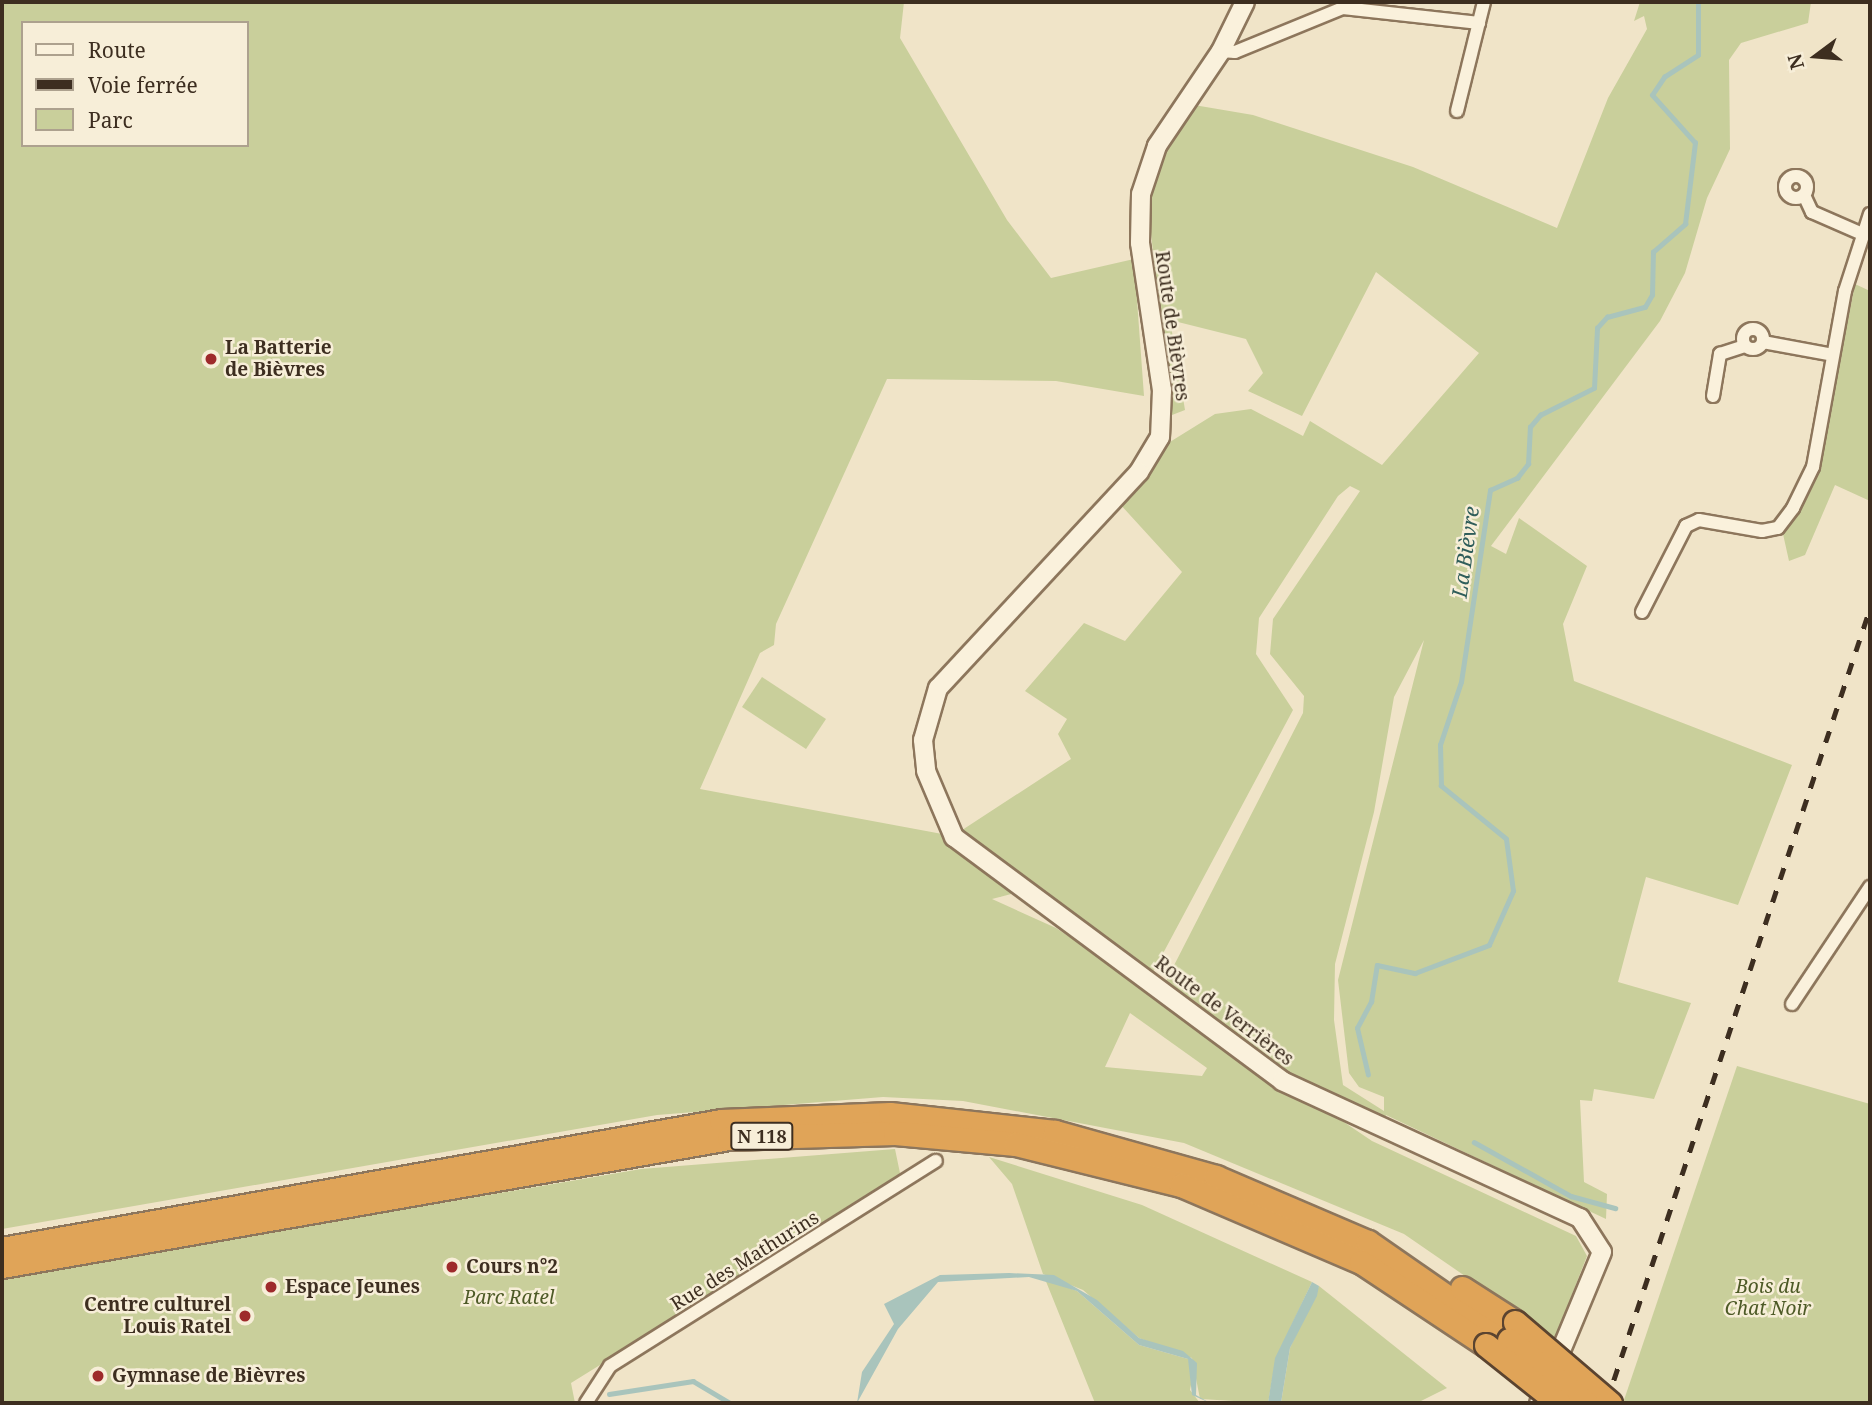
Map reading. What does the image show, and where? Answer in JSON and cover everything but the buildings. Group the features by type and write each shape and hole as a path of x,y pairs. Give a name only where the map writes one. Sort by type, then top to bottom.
{"highway":[{"name":"N 118","path":"2,1248 722,1121 890,1114 999,1122 1136,1152 1216,1177 1355,1237 1428,1281 1451,1280 1512,1331"},
{"name":"N 118","path":"2,1266 729,1138 895,1133 1016,1144 1207,1194 1362,1262 1486,1345 1559,1403"},
{"path":"1512,1331 1586,1403"},
{"path":"1512,1331 1610,1403"}],"street":[{"name":"Route de Bièvres","path":"938,804 923,740 938,688 1139,472 1160,437 1162,390 1138,213 1157,146 1221,51 1245,2"},
{"path":"1457,111 1484,2"},
{"path":"1221,51 1235,52 1343,8 1479,23"},
{"path":"1804,195 1812,212 1862,234"},
{"path":"1642,612 1686,526 1699,520 1762,531 1778,528 1793,508 1813,467 1833,355 1862,234 1870,214"},
{"path":"1713,397 1720,354 1745,346 1754,350 1763,342 1833,355"},
{"name":"Route de Verrières","path":"938,804 954,837 1282,1081 1580,1218 1597,1236 1602,1252 1596,1274 1538,1403"},
{"path":"1792,1004 1870,887"},
{"name":"Rue des Mathurins","path":"586,1403 610,1366 936,1161"}],"green space":[{"path":"2,2 904,2 900,38 1007,220 1051,278 1134,259 1144,396 1056,381 887,379 776,624 774,645 760,653 700,789 953,836 1071,759 1058,734 1067,719 1025,691 1084,623 1125,641 1182,572 1119,503 1165,445 1215,414 1251,409 1303,436 1310,421 1382,465 1479,353 1376,272 1302,416 1248,391 1263,373 1246,339 1170,320 1185,410 1172,415 1148,208 1161,151 1194,105 1253,115 1413,167 1557,228 1608,98 1647,29 1644,16 1634,21 1640,2 1811,2 1808,23 1741,43 1729,60 1730,149 1707,198 1685,273 1660,321 1491,546 1506,554 1519,518 1587,566 1563,624 1574,681 1792,765 1738,905 1646,877 1618,982 1691,1003 1654,1099 1594,1089 1592,1101 1580,1100 1584,1182 1607,1194 1606,1219 1386,1115 1384,1123 1282,1077 1166,981 1303,713 1304,696 1270,654 1273,619 1360,491 1350,486 1338,496 1259,618 1256,654 1293,710 1152,974 1031,889 992,899 1056,928 1372,1141 1576,1236 1587,1256 1555,1338 1404,1234 1184,1143 963,1101 883,1097 657,1115 2,1229","holes":["1424,640 1338,980 1349,1073 1359,1087 1384,1097 1384,1111 1343,1085 1334,1020 1335,964 1374,812 1394,697","1130,1013 1207,1068 1202,1076 1105,1067"]},
{"path":"1855,284 1870,291 1870,501 1835,485 1805,555 1789,561 1783,534 1818,470"},
{"path":"762,677 826,719 806,749 742,707"},
{"name":"Bois du Chat Noir","path":"1737,1066 1870,1104 1870,1403 1623,1403"},
{"name":"Parc Ratel","path":"895,1149 901,1178 571,1383 575,1403 2,1403 2,1278 641,1169"},
{"path":"989,1157 1142,1205 1312,1282 1276,1358 1268,1403 1200,1399 1192,1358 1139,1338 1083,1290 1043,1274 1012,1184"},
{"path":"1045,1279 1077,1291 1139,1345 1188,1359 1194,1369 1190,1390 1200,1403 1095,1403"},
{"path":"1319,1286 1447,1388 1417,1403 1281,1403 1290,1348"}],"water":[{"path":"940,1275 1054,1275 1097,1300 1139,1338 1183,1351 1197,1363 1196,1395 1210,1403 1192,1395 1188,1359 1139,1345 1077,1291 1029,1277 938,1282 898,1329 857,1403 862,1372 894,1324 884,1304"},
{"path":"1312,1282 1319,1286 1317,1296 1290,1348 1281,1403 1268,1403 1275,1358"}],"waterway":[{"name":"La Bièvre","path":"1368,1075 1357,1028 1371,1002 1377,965 1415,973 1489,945 1513,891 1506,839 1441,786 1440,745 1461,682 1490,490 1517,478 1528,464 1530,427 1540,415 1594,388 1597,328 1607,317 1645,307 1652,295 1653,252 1685,224 1695,143 1652,95 1664,77 1698,55 1698,2"},
{"path":"1474,1142 1571,1196 1615,1208"},
{"path":"609,1394 693,1381 730,1403"}],"railway":[{"path":"1606,1403 1870,608"}],"place":[{"name":"La Batterie de Bièvres","path":"211,359"},
{"name":"Cours n°2","path":"452,1267"},
{"name":"Espace Jeunes","path":"271,1287"},
{"name":"Centre culturel Louis Ratel","path":"245,1316"},
{"name":"Gymnase de Bièvres","path":"98,1376"}]}
